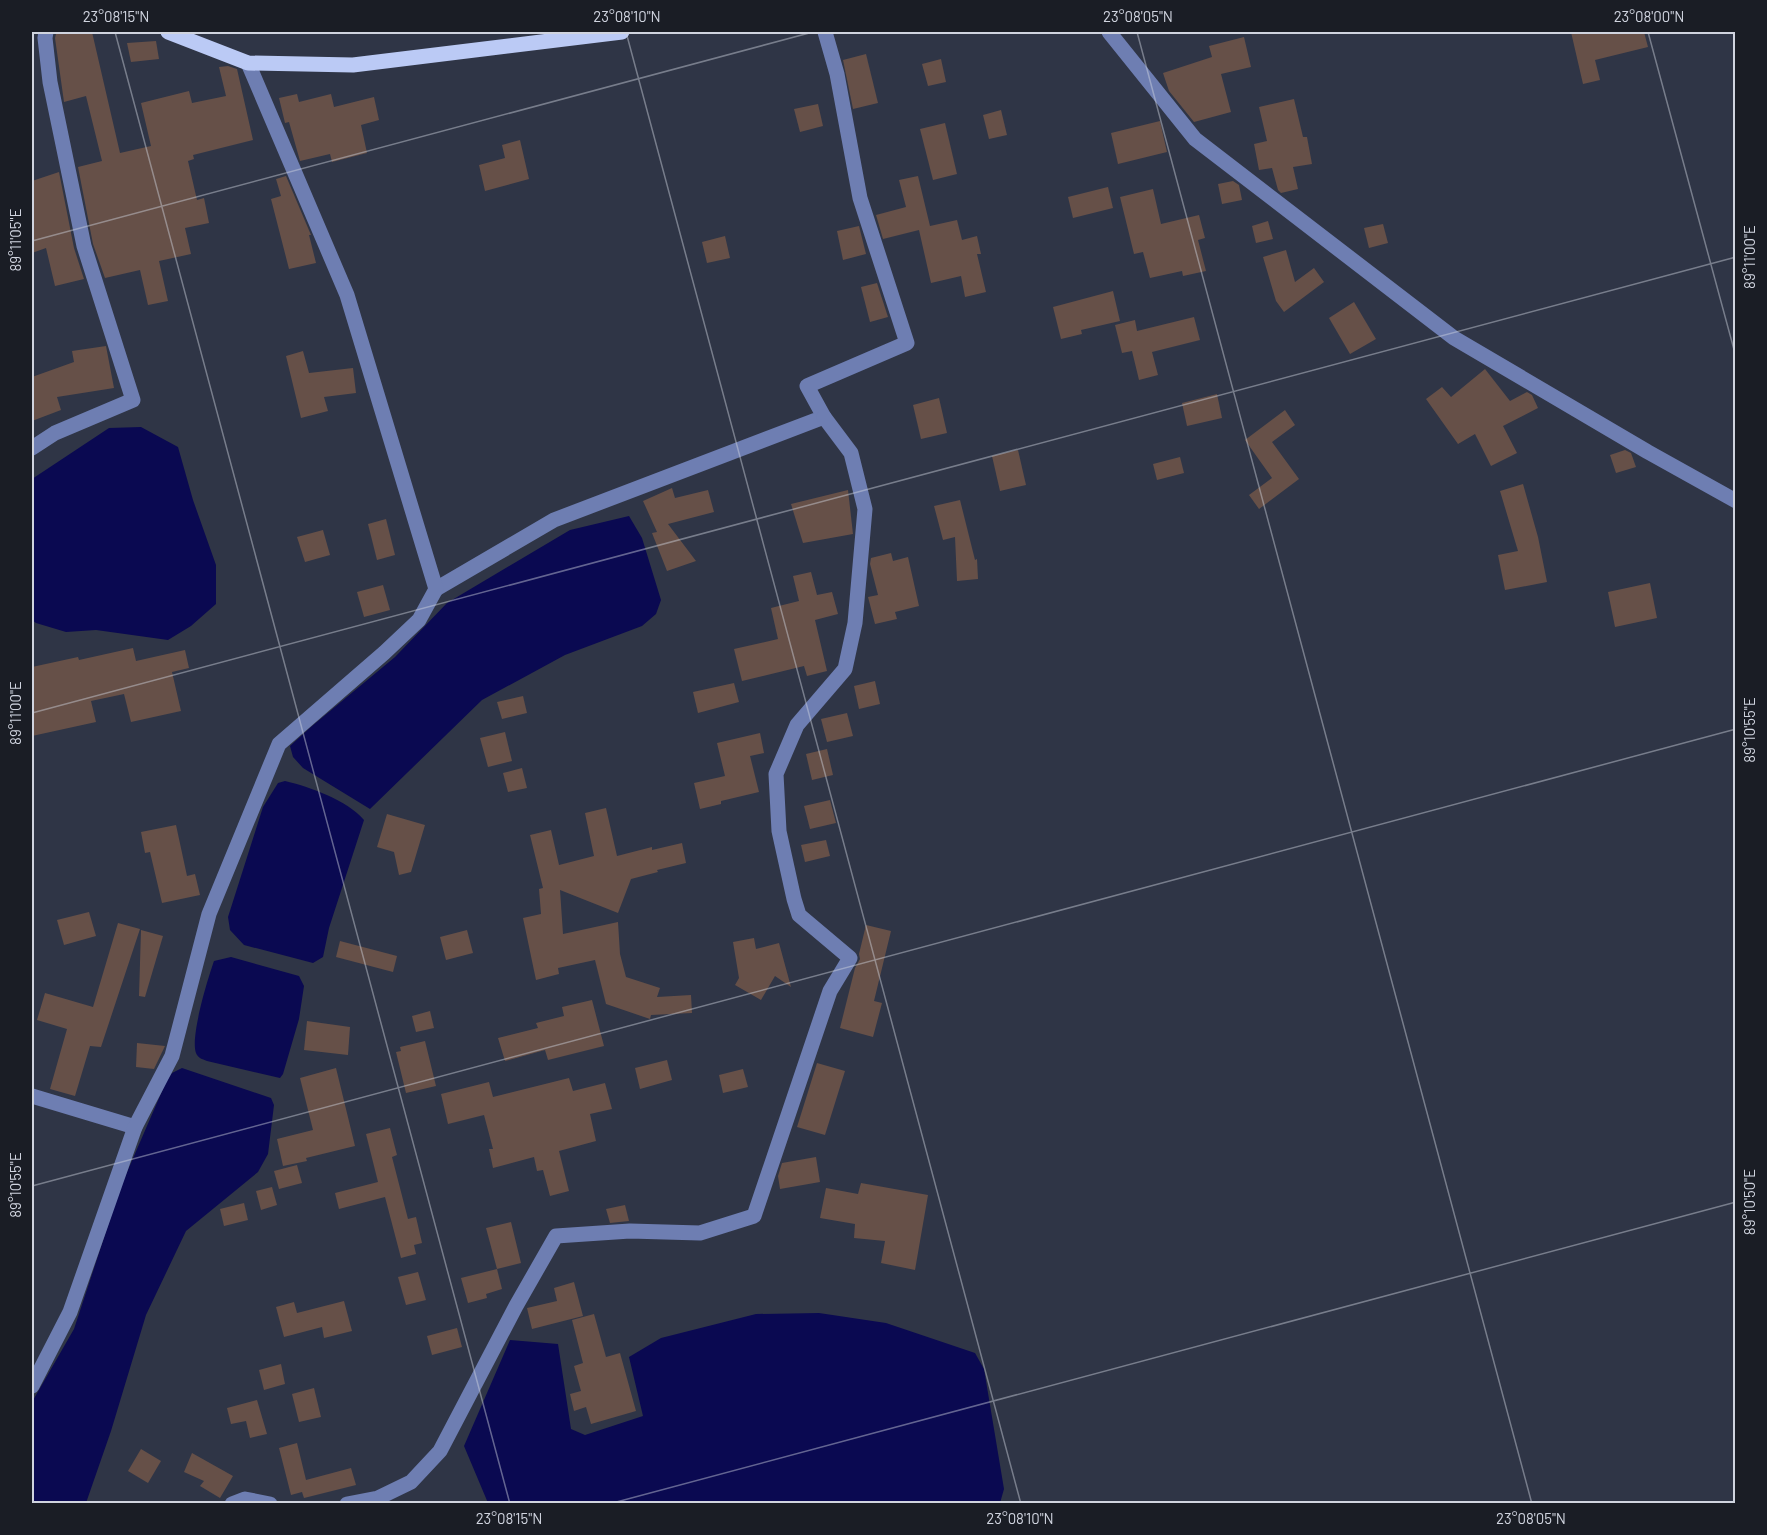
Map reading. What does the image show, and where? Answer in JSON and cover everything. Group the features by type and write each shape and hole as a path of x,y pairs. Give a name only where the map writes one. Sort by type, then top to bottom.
{"main road":[{"path":"168,32 248,63 352,65 622,32"}],"street":[{"path":"32,448 55,433 133,400 84,246 50,82 46,32"},
{"path":"347,1503 378,1498 411,1482 440,1451 516,1306 556,1236 630,1231 700,1233 754,1215 830,991 850,958 799,915 779,831 776,774 797,725 845,669 855,623 865,509 851,453 824,417 807,386 907,344 860,198 837,74 825,32"},
{"path":"1109,32 1195,139 1454,338 1736,501"},
{"path":"248,63 347,294 436,589"},
{"path":"32,1386 70,1312 135,1127 172,1056 209,914 279,744 419,620 436,589 554,520 824,417"},
{"path":"32,1096 135,1127"},
{"path":"232,1503 245,1499 270,1503"}],"shaded area":[{"path":"141,427 178,447 193,500 216,565 216,604 191,626 168,640 96,630 66,632 36,623 32,620 32,479 109,428"},
{"path":"629,516 642,538 661,600 656,614 642,626 565,655 482,700 370,809 303,768 293,757 290,746 395,657 447,603 570,530"},
{"path":"285,781 338,800 364,820 329,928 323,957 313,963 244,945 230,930 228,917 263,807 278,783"},
{"path":"231,957 299,976 304,986 299,1019 280,1078 207,1061 196,1053 197,1021 214,961"},
{"path":"182,1068 271,1098 274,1105 268,1154 258,1172 186,1231 146,1315 111,1431 86,1503 32,1504 32,1402 74,1329 121,1186 166,1082 172,1073"},
{"path":"819,1313 886,1323 975,1353 984,1369 1004,1489 1000,1503 557,1504 556,1501 539,1504 488,1503 464,1446 510,1340 558,1344 571,1429 585,1435 643,1416 629,1357 661,1338 756,1314"}],"building":[{"path":"92,32 120,153 151,146 141,103 189,91 192,103 226,96 219,67 228,66 237,69 253,140 193,155 194,159 188,161 197,200 204,198 209,223 185,228 191,254 159,261 168,301 148,305 140,270 105,278 93,244 78,167 102,161 86,96 64,102 55,38 56,34"},
{"path":"1571,32 1644,32 1648,47 1595,60 1600,80 1583,84"},
{"path":"1244,37 1251,67 1221,74 1231,112 1194,122 1169,91 1163,73 1212,57 1209,46"},
{"path":"156,41 159,59 131,62 127,43"},
{"path":"866,54 878,103 853,109 843,60"},
{"path":"941,59 946,82 928,86 922,64"},
{"path":"297,94 299,102 331,94 334,107 374,97 379,120 361,125 367,153 332,162 330,154 300,161 289,122 285,123 279,98"},
{"path":"1294,99 1303,137 1307,137 1312,164 1293,167 1298,189 1281,193 1278,190 1272,168 1259,170 1254,144 1267,141 1259,107"},
{"path":"818,104 823,126 800,132 794,109"},
{"path":"1001,110 1007,135 989,139 983,115"},
{"path":"1160,121 1167,152 1118,164 1111,133"},
{"path":"945,123 957,174 933,180 920,129"},
{"path":"520,140 529,179 485,191 479,165 505,158 502,145"},
{"path":"59,172 74,248 84,279 55,286 46,248 32,253 32,181"},
{"path":"286,176 311,235 309,235 316,263 289,269 271,199 281,196 276,179"},
{"path":"918,176 930,226 957,220 962,240 977,236 981,254 977,254 986,292 965,297 961,276 931,283 919,230 883,239 876,215 906,207 899,180"},
{"path":"1233,181 1239,185 1242,200 1222,204 1218,184"},
{"path":"1108,187 1113,208 1073,218 1068,197"},
{"path":"1153,189 1161,224 1199,215 1205,238 1198,240 1206,271 1183,276 1182,271 1150,278 1143,252 1134,254 1120,197"},
{"path":"1268,221 1273,239 1256,243 1252,226"},
{"path":"1383,224 1388,243 1369,248 1364,228"},
{"path":"859,226 866,254 843,260 837,231"},
{"path":"725,236 730,258 707,263 702,242"},
{"path":"1286,250 1295,282 1314,268 1324,282 1284,312 1276,301 1263,257"},
{"path":"877,283 888,317 870,322 861,287"},
{"path":"1113,291 1120,321 1081,330 1082,334 1061,339 1053,307"},
{"path":"1354,302 1376,339 1350,354 1329,318"},
{"path":"1194,317 1200,340 1152,352 1158,375 1139,380 1132,351 1122,353 1115,325 1135,320 1137,331"},
{"path":"106,346 114,388 57,397 61,410 32,421 32,377 74,362 72,351"},
{"path":"303,351 309,373 353,368 356,393 324,397 328,411 301,418 286,356"},
{"path":"1485,369 1510,401 1527,392 1532,395 1538,408 1503,426 1517,453 1491,466 1475,434 1458,444 1426,399 1442,387 1451,397"},
{"path":"1217,394 1222,418 1187,426 1182,403"},
{"path":"939,398 947,433 921,439 913,405"},
{"path":"1285,410 1295,425 1272,442 1299,479 1259,509 1249,495 1272,478 1245,440"},
{"path":"1018,450 1026,485 1000,491 992,456"},
{"path":"1625,450 1631,453 1636,467 1616,473 1610,455"},
{"path":"1180,457 1184,473 1157,480 1153,464"},
{"path":"1523,484 1538,537 1547,582 1505,590 1498,555 1518,551 1500,491"},
{"path":"672,488 675,498 708,490 714,512 668,524 696,561 667,571 652,533 657,532 643,501"},
{"path":"848,490 853,534 803,543 791,504"},
{"path":"960,500 975,560 977,559 978,579 957,581 955,537 943,540 934,506"},
{"path":"386,519 395,555 377,560 368,524"},
{"path":"323,530 330,555 305,562 297,537"},
{"path":"891,553 893,561 908,557 919,606 895,612 897,619 875,624 868,597 878,595 870,564 871,558"},
{"path":"811,572 817,595 832,592 838,614 815,620 827,671 807,676 804,666 742,681 734,649 778,639 771,608 799,601 793,576"},
{"path":"1650,583 1657,618 1615,627 1608,592"},
{"path":"383,585 390,610 364,617 357,592"},
{"path":"133,648 136,661 185,650 189,668 172,672 181,711 131,722 124,694 91,701 96,722 32,736 32,667 78,657 79,660"},
{"path":"875,681 880,704 859,709 854,686"},
{"path":"734,683 739,702 698,713 693,692"},
{"path":"523,696 527,713 502,719 497,702"},
{"path":"847,713 853,736 827,742 821,719"},
{"path":"505,732 512,761 488,767 480,738"},
{"path":"760,733 764,753 750,756 759,792 721,801 721,804 700,809 694,783 725,776 717,743"},
{"path":"827,749 833,775 812,780 806,754"},
{"path":"522,768 527,788 508,792 503,773"},
{"path":"830,800 836,823 810,829 804,806"},
{"path":"606,808 617,856 652,847 652,850 682,843 686,863 631,879 618,913 560,890 563,934 618,922 620,954 626,977 660,988 657,997 691,995 692,1013 651,1015 650,1019 606,1004 595,960 558,968 559,974 536,980 523,918 541,914 539,889 543,888 530,835 551,830 559,865 594,856 585,813"},
{"path":"387,814 425,825 411,872 399,875 394,852 377,847"},
{"path":"176,825 187,876 195,874 200,895 162,903 150,852 145,853 141,832"},
{"path":"826,840 830,856 805,862 801,845"},
{"path":"89,912 96,936 64,945 57,920"},
{"path":"118,923 140,929 101,1047 90,1046 75,1096 50,1089 67,1029 37,1020 45,993 93,1007"},
{"path":"866,925 891,931 874,1001 882,1003 873,1037 840,1028 855,968 860,959 859,954"},
{"path":"141,930 163,936 145,997 139,996"},
{"path":"467,930 473,953 446,960 440,937"},
{"path":"754,938 756,949 779,943 791,987 775,976 761,1000 735,985 739,978 733,942"},
{"path":"340,941 397,956 393,972 336,957"},
{"path":"592,1000 604,1046 548,1060 545,1050 505,1061 498,1038 538,1028 536,1023 564,1016 562,1007"},
{"path":"430,1011 434,1028 416,1032 412,1016"},
{"path":"307,1021 350,1027 348,1055 304,1050"},
{"path":"425,1041 436,1086 406,1093 396,1052 401,1051 400,1047"},
{"path":"137,1043 165,1046 154,1069 136,1067"},
{"path":"667,1060 672,1080 640,1089 635,1068"},
{"path":"817,1063 845,1071 825,1135 797,1127"},
{"path":"336,1068 355,1146 283,1166 277,1139 313,1130 300,1078"},
{"path":"743,1069 748,1087 723,1093 719,1075"},
{"path":"569,1078 573,1091 605,1083 612,1109 590,1114 596,1141 559,1151 569,1191 550,1196 543,1170 537,1171 534,1157 493,1168 489,1149 493,1149 484,1115 448,1124 441,1094 489,1082 493,1097"},
{"path":"390,1128 397,1155 392,1157 408,1219 416,1217 422,1243 414,1245 416,1254 401,1258 385,1197 339,1209 335,1193 378,1182 366,1134"},
{"path":"816,1157 820,1182 780,1189 778,1176 782,1163"},
{"path":"297,1165 302,1183 279,1189 274,1171"},
{"path":"861,1183 928,1195 915,1270 881,1263 885,1241 854,1238 855,1224 820,1218 826,1188 858,1194"},
{"path":"272,1187 277,1205 261,1210 256,1191"},
{"path":"244,1203 248,1220 224,1226 220,1209"},
{"path":"625,1205 629,1221 610,1223 606,1209"},
{"path":"511,1222 521,1263 497,1269 486,1228"},
{"path":"497,1269 502,1289 486,1294 487,1298 468,1303 461,1278"},
{"path":"418,1272 426,1300 406,1305 398,1277"},
{"path":"574,1282 583,1316 532,1329 527,1308 557,1301 554,1288"},
{"path":"344,1301 352,1331 324,1338 322,1327 284,1337 276,1307 294,1302 297,1313"},
{"path":"594,1314 606,1357 620,1353 636,1411 591,1424 586,1407 574,1411 570,1394 581,1391 574,1366 583,1363 572,1320"},
{"path":"457,1328 462,1347 432,1355 427,1336"},
{"path":"281,1364 285,1384 264,1390 259,1370"},
{"path":"314,1388 321,1417 299,1422 292,1394"},
{"path":"257,1400 267,1434 250,1438 246,1421 231,1424 227,1408"},
{"path":"297,1443 306,1480 351,1468 356,1485 304,1498 302,1492 291,1495 279,1448"},
{"path":"141,1449 161,1461 148,1483 128,1471"},
{"path":"192,1453 233,1476 220,1498 200,1486 204,1481 184,1472"}]}
